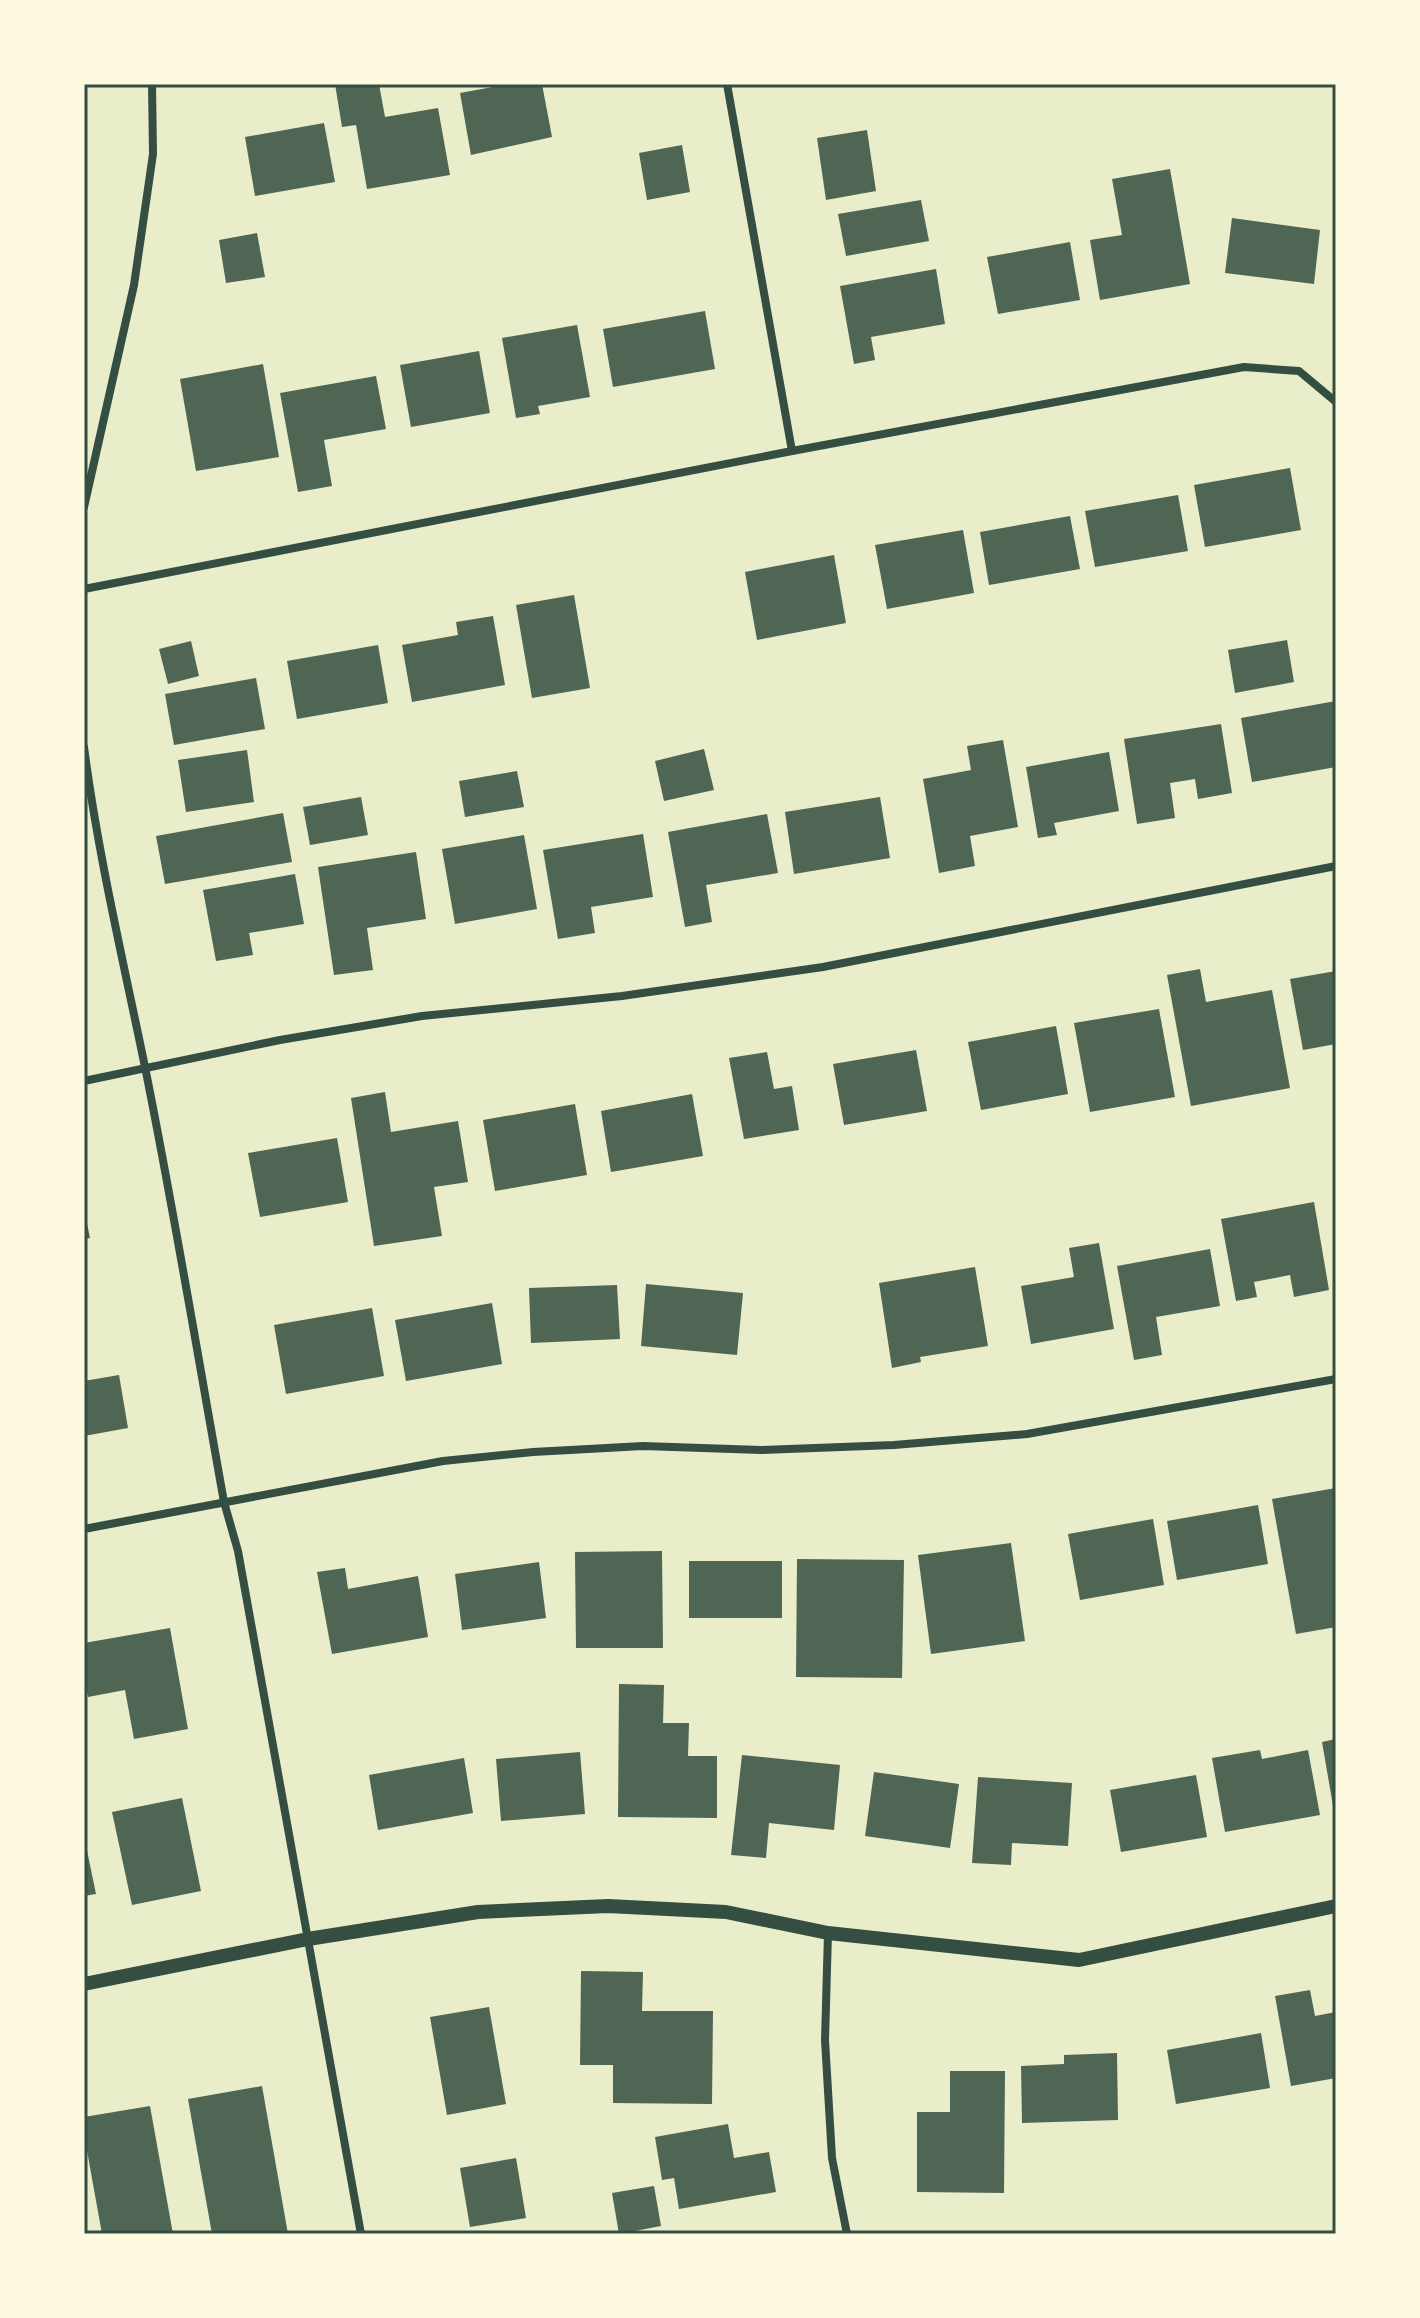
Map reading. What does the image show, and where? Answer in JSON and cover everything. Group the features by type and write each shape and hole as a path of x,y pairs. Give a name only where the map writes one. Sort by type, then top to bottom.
{"street":[{"path":"84,507 134,285 153,154 152,84"},
{"path":"727,84 792,451"},
{"path":"84,589 792,451 1244,367 1299,371 1336,402"},
{"path":"84,747 110,909 145,1069 224,1502 238,1551 361,2234"},
{"path":"84,1081 280,1040 422,1016 636,994 823,967 1336,866"},
{"path":"84,1529 443,1461 643,1446 761,1450 894,1445 1027,1434 1336,1379"},
{"path":"84,1984 308,1939 478,1912 608,1906 726,1912 828,1933 1079,1960 1336,1906"},
{"path":"828,1933 825,2040 831,2143 847,2234"}],"building":[{"path":"335,84 379,84 385,117 438,108 450,175 367,189 356,125 342,127"},
{"path":"509,84 542,84 552,137 471,155 460,93"},
{"path":"324,123 335,182 255,196 245,137"},
{"path":"867,130 876,191 826,200 817,138"},
{"path":"682,145 690,192 647,200 639,153"},
{"path":"1170,169 1190,284 1100,300 1090,240 1122,235 1112,179"},
{"path":"921,200 929,241 846,256 838,214"},
{"path":"1232,218 1320,230 1314,284 1225,273"},
{"path":"257,233 265,277 226,283 219,240"},
{"path":"1070,242 1080,300 998,314 987,257"},
{"path":"936,269 945,324 871,337 875,360 854,364 840,286"},
{"path":"705,311 715,369 613,387 603,329"},
{"path":"577,325 590,397 538,406 540,414 516,418 502,338"},
{"path":"479,351 490,413 411,427 400,365"},
{"path":"263,364 279,457 196,471 180,379"},
{"path":"376,376 386,429 324,440 332,486 298,492 280,393"},
{"path":"1290,468 1301,530 1205,547 1194,485"},
{"path":"1178,495 1188,551 1095,567 1085,511"},
{"path":"1070,516 1080,569 989,585 980,532"},
{"path":"963,530 974,593 887,609 875,545"},
{"path":"834,555 846,623 757,640 745,572"},
{"path":"574,595 590,688 532,698 516,605"},
{"path":"493,616 505,685 412,702 402,645 458,635 456,622"},
{"path":"1287,640 1294,682 1235,693 1228,650"},
{"path":"191,641 199,676 168,684 159,649"},
{"path":"378,645 388,703 297,719 287,661"},
{"path":"256,678 265,729 174,745 165,694"},
{"path":"1336,701 1336,767 1252,782 1241,718"},
{"path":"1221,724 1232,793 1198,799 1195,779 1170,783 1175,818 1137,824 1124,739"},
{"path":"1003,740 1018,827 970,836 975,866 939,873 923,779 971,770 967,746"},
{"path":"704,749 714,790 664,801 655,761"},
{"path":"247,750 254,802 186,812 178,760"},
{"path":"1109,752 1119,811 1054,823 1057,835 1038,838 1026,767"},
{"path":"517,771 524,807 465,817 459,781"},
{"path":"361,797 368,835 310,845 303,807"},
{"path":"880,797 890,858 794,874 785,812"},
{"path":"283,813 292,862 165,884 156,836"},
{"path":"767,814 778,873 706,885 712,922 685,927 668,832"},
{"path":"643,834 653,897 591,907 595,933 558,939 543,850"},
{"path":"524,835 537,909 455,924 442,849"},
{"path":"416,852 426,919 367,928 373,970 334,975 318,867"},
{"path":"295,874 304,924 249,933 253,955 216,961 203,890"},
{"path":"1200,969 1206,1002 1272,990 1290,1088 1191,1106 1167,975"},
{"path":"1336,971 1336,1044 1303,1050 1290,979"},
{"path":"1159,1009 1175,1097 1090,1112 1074,1023"},
{"path":"1056,1026 1068,1094 981,1110 968,1042"},
{"path":"916,1050 927,1111 844,1125 833,1064"},
{"path":"767,1052 774,1089 792,1086 799,1130 744,1139 729,1058"},
{"path":"385,1092 391,1132 458,1121 468,1182 434,1187 442,1236 374,1246 351,1098"},
{"path":"692,1094 703,1156 611,1172 601,1111"},
{"path":"575,1104 587,1175 495,1191 483,1120"},
{"path":"337,1138 348,1202 260,1217 248,1153"},
{"path":"1314,1202 1329,1290 1294,1297 1290,1275 1254,1282 1257,1297 1236,1301 1221,1219"},
{"path":"84,1209 90,1238 84,1239"},
{"path":"1099,1243 1114,1329 1031,1344 1021,1286 1074,1277 1069,1248"},
{"path":"1210,1249 1220,1306 1156,1317 1162,1355 1134,1360 1117,1266"},
{"path":"975,1267 988,1346 920,1357 921,1362 892,1368 879,1283"},
{"path":"646,1284 743,1293 737,1355 641,1346"},
{"path":"617,1285 620,1339 531,1343 529,1288"},
{"path":"492,1303 502,1364 406,1381 395,1320"},
{"path":"372,1308 384,1376 286,1394 274,1325"},
{"path":"119,1375 128,1428 84,1436 84,1381"},
{"path":"1336,1488 1336,1627 1296,1634 1272,1499"},
{"path":"1258,1505 1268,1564 1177,1580 1167,1521"},
{"path":"1153,1519 1164,1585 1080,1600 1068,1534"},
{"path":"1011,1543 1025,1641 931,1654 918,1555"},
{"path":"662,1551 663,1648 576,1648 575,1552"},
{"path":"797,1559 904,1560 902,1678 796,1677"},
{"path":"689,1561 782,1561 782,1618 689,1618"},
{"path":"539,1562 546,1618 462,1630 455,1574"},
{"path":"345,1568 348,1589 418,1576 428,1637 332,1654 317,1572"},
{"path":"170,1628 188,1729 134,1739 125,1690 88,1697 84,1676 84,1643"},
{"path":"619,1684 664,1685 663,1723 689,1723 688,1756 717,1756 717,1818 618,1817"},
{"path":"1336,1739 1336,1806 1333,1806 1322,1742"},
{"path":"1260,1750 1262,1759 1308,1750 1320,1815 1225,1832 1212,1758"},
{"path":"580,1752 585,1814 501,1821 496,1759"},
{"path":"742,1755 840,1765 834,1830 769,1823 766,1858 731,1855"},
{"path":"464,1758 473,1813 378,1830 369,1775"},
{"path":"874,1772 959,1784 950,1848 865,1836"},
{"path":"1196,1775 1207,1837 1121,1852 1110,1790"},
{"path":"978,1777 1072,1783 1068,1846 1012,1843 1011,1865 972,1863"},
{"path":"182,1798 201,1891 132,1905 112,1812"},
{"path":"84,1836 96,1894 84,1896"},
{"path":"581,1971 643,1972 642,2011 713,2011 712,2104 613,2103 613,2065 580,2065"},
{"path":"1310,1990 1315,2016 1336,2012 1336,2078 1291,2086 1275,1996"},
{"path":"489,2007 506,2104 447,2115 430,2017"},
{"path":"1261,2033 1270,2088 1176,2104 1167,2050"},
{"path":"1117,2053 1118,2120 1022,2123 1021,2066 1064,2064 1064,2055"},
{"path":"950,2071 1005,2071 1004,2193 917,2192 917,2112 950,2112"},
{"path":"262,2086 288,2234 212,2234 188,2099"},
{"path":"150,2106 173,2234 102,2234 84,2134 84,2117"},
{"path":"728,2124 734,2158 769,2152 776,2192 679,2209 674,2178 662,2180 655,2137"},
{"path":"516,2158 526,2218 470,2227 460,2168"},
{"path":"654,2186 661,2226 619,2234 612,2193"}]}
